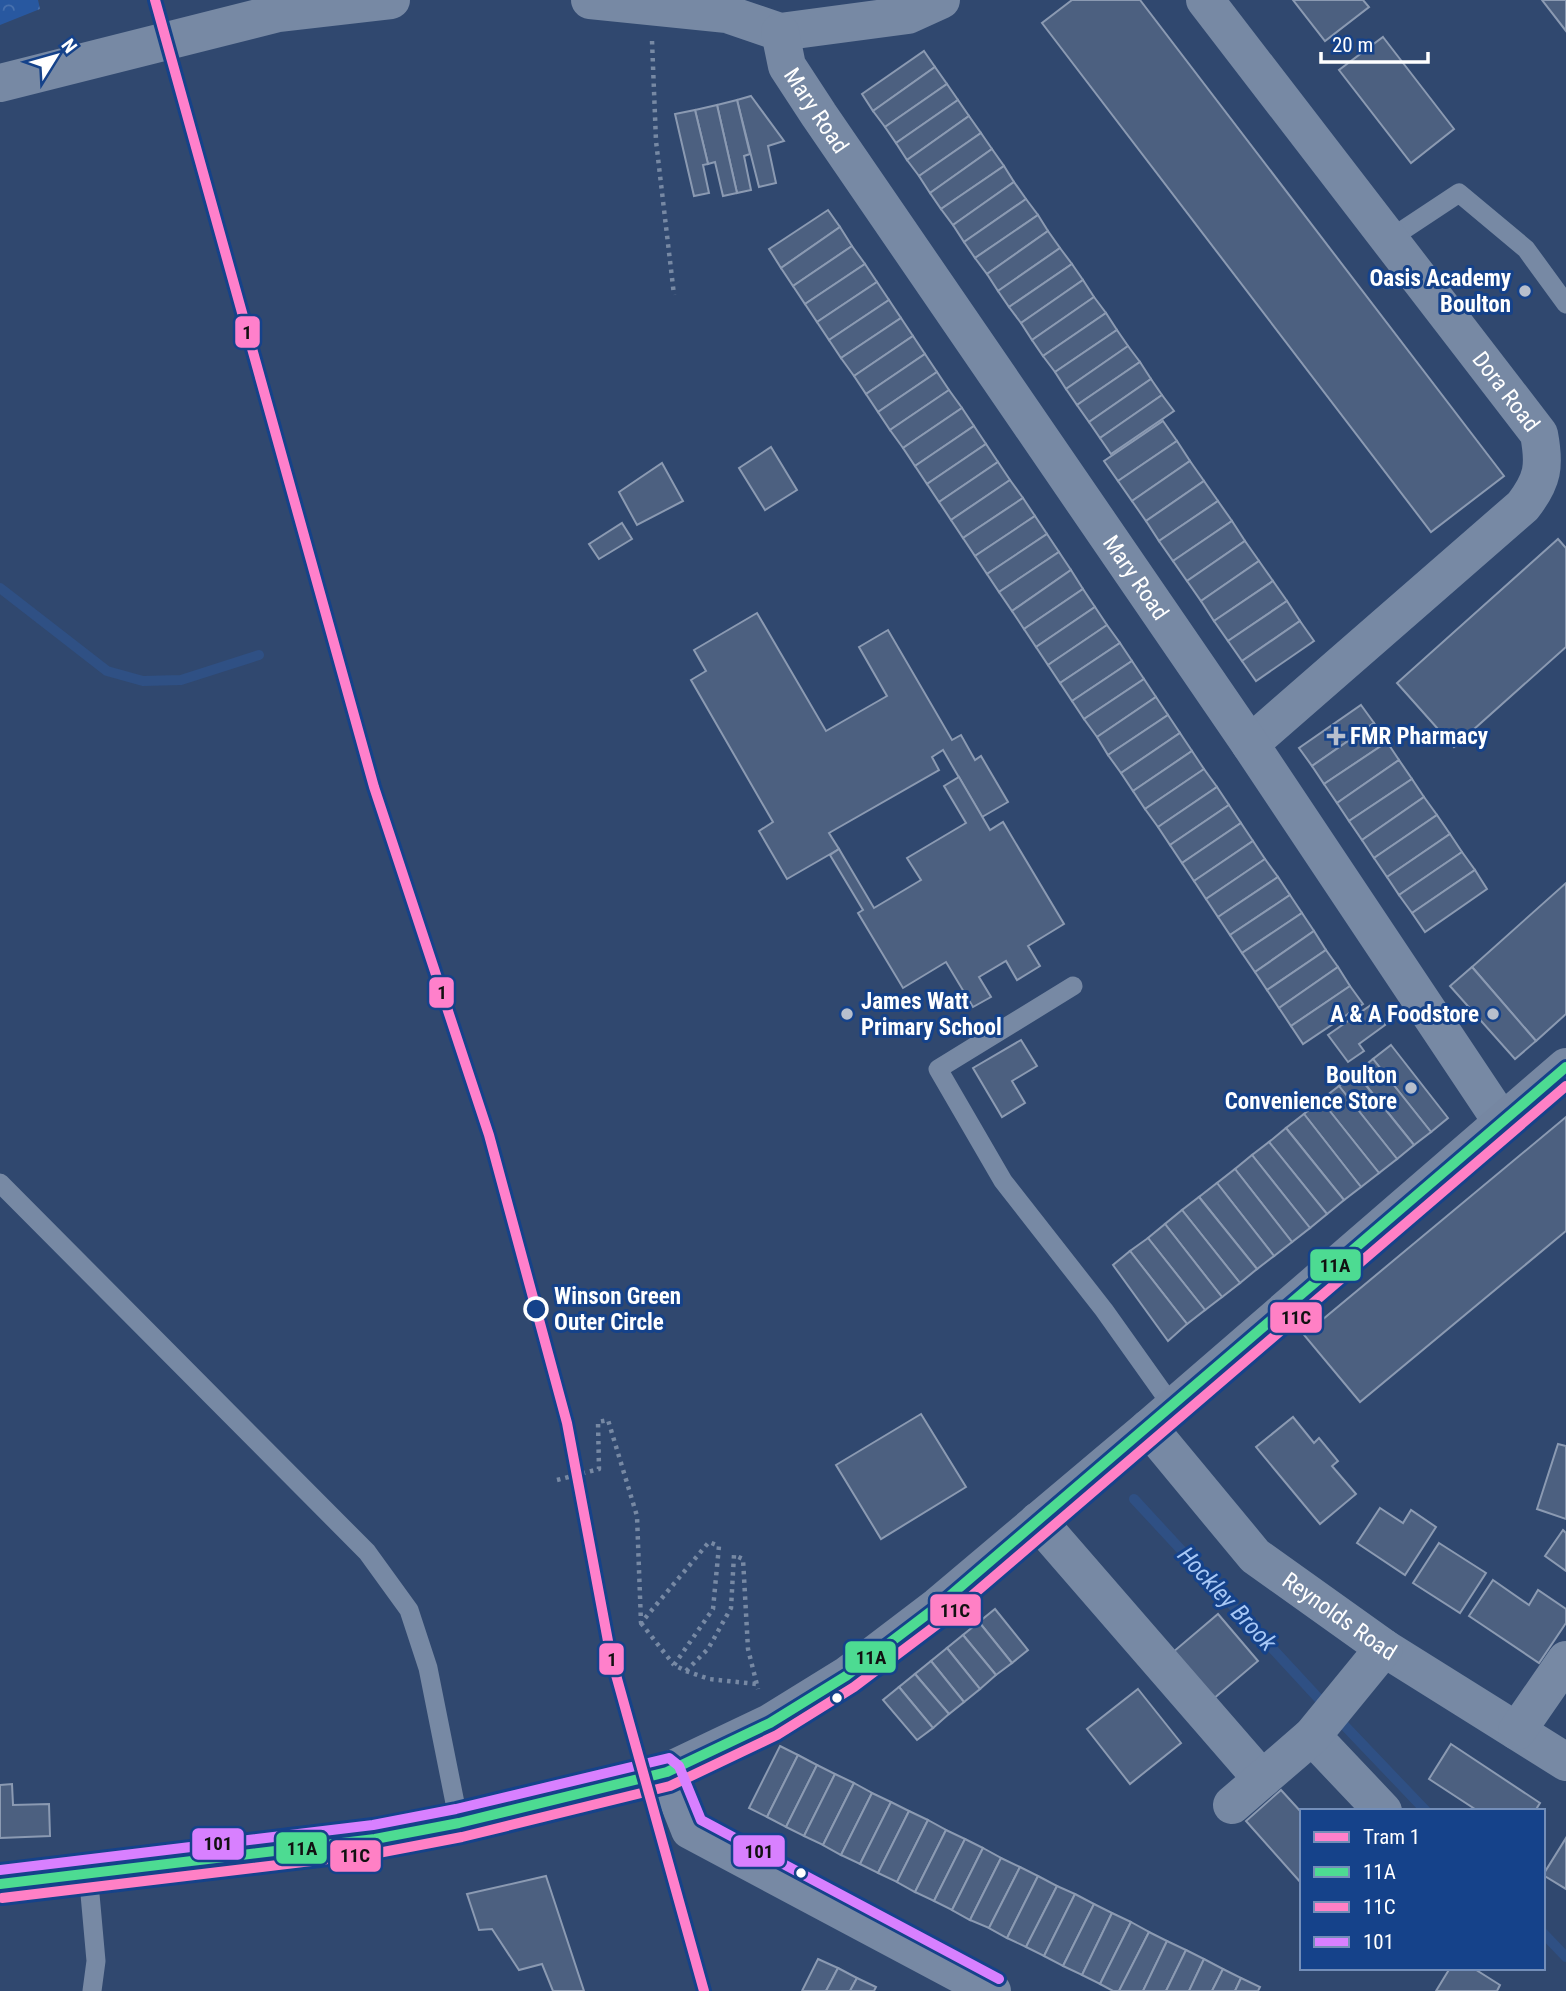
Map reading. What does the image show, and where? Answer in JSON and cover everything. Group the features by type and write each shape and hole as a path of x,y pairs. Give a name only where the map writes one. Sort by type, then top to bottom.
{"main road":[{"path":"0,1884 375,1839 459,1823 667,1772 770,1723 846,1676 938,1606 1566,1067"}],"street":[{"path":"0,83 278,13 391,0"},
{"path":"590,0 727,14 780,32 908,15 942,0"},
{"name":"Dora Road","path":"1205,0 1539,434 1544,460 1538,486 1523,506 1250,744"},
{"name":"Mary Road","path":"780,32 787,66 819,115 1250,744 1502,1122"},
{"name":"Reynolds Road","path":"1161,1417 1255,1556 1384,1648 1566,1762"},
{"path":"1038,1521 1262,1779"},
{"path":"1232,1805 1312,1736 1384,1648"},
{"path":"1517,1731 1566,1660"},
{"path":"1312,1736 1380,1809"},
{"path":"667,1772 690,1830 992,1991"}],"lane":[{"path":"1388,240 1459,194 1526,249 1566,304"},
{"path":"1073,986 938,1069 1003,1181 1104,1310 1161,1417"},
{"path":"0,1183 367,1552 409,1610 428,1668 459,1823"},
{"path":"88,1872 96,1961 92,1991"}],"path":[{"path":"650,8 656,141 674,295"},
{"path":"557,1480 599,1469 598,1422 608,1420 636,1516 641,1623 674,1665 709,1679 756,1684"},
{"path":"641,1623 709,1542 719,1546 713,1609 674,1665"},
{"path":"686,1671 708,1649 731,1608 734,1555 743,1559 748,1649 756,1684 770,1723"}],"green space":[{"path":"0,0 38,0 40,9 0,25"}],"building":[{"path":"1072,0 1140,0 1504,476 1431,532 1042,23"},
{"path":"1293,0 1363,0 1369,7 1325,41"},
{"path":"1542,0 1566,0 1566,31"},
{"path":"1383,37 1454,129 1411,163 1339,70"},
{"path":"924,51 935,67 873,111 862,94"},
{"path":"935,67 947,84 885,127 873,111"},
{"path":"947,84 958,100 896,143 885,127"},
{"path":"751,96 784,141 768,146 776,183 759,187 737,100"},
{"path":"737,100 750,154 744,156 751,190 737,193 717,105"},
{"path":"958,100 969,116 907,160 896,143"},
{"path":"717,105 737,193 723,196 715,162 708,164 695,110"},
{"path":"695,110 708,164 703,165 709,193 694,196 675,114"},
{"path":"969,116 981,133 919,176 907,160"},
{"path":"981,133 992,149 930,193 919,176"},
{"path":"992,149 1004,166 941,209 930,193"},
{"path":"1004,166 1014,182 953,225 941,209"},
{"path":"1014,182 1026,199 964,242 953,225"},
{"path":"1026,199 1038,215 975,258 964,242"},
{"path":"828,210 840,227 781,268 769,249"},
{"path":"1038,215 1048,231 987,274 975,258"},
{"path":"840,227 852,246 793,286 781,268"},
{"path":"1048,231 1060,248 998,291 987,274"},
{"path":"852,246 865,264 805,304 793,286"},
{"path":"1060,248 1072,264 1009,307 998,291"},
{"path":"865,264 877,282 817,322 805,304"},
{"path":"1072,264 1083,280 1021,323 1009,307"},
{"path":"1083,280 1094,297 1032,340 1021,323"},
{"path":"877,282 889,300 829,340 817,322"},
{"path":"1094,297 1106,313 1043,356 1032,340"},
{"path":"889,300 901,318 841,358 829,340"},
{"path":"1106,313 1117,330 1055,372 1043,356"},
{"path":"901,318 913,336 854,376 841,358"},
{"path":"1117,330 1128,346 1066,389 1055,372"},
{"path":"913,336 925,354 866,394 854,376"},
{"path":"1128,346 1140,362 1077,405 1066,389"},
{"path":"925,354 937,372 878,412 866,394"},
{"path":"1140,362 1151,379 1089,422 1077,405"},
{"path":"937,372 949,390 890,430 878,412"},
{"path":"1151,379 1162,395 1100,438 1089,422"},
{"path":"949,390 962,408 903,448 890,430"},
{"path":"1162,395 1174,411 1111,454 1100,438"},
{"path":"962,408 974,426 915,466 903,448"},
{"path":"1163,421 1177,441 1118,481 1104,461"},
{"path":"974,426 986,444 927,484 915,466"},
{"path":"1177,441 1190,461 1132,501 1118,481"},
{"path":"986,444 998,462 939,502 927,484"},
{"path":"771,447 797,490 765,510 739,468"},
{"path":"1190,461 1204,481 1146,521 1132,501"},
{"path":"998,462 1010,480 951,520 939,502"},
{"path":"662,463 683,501 637,525 619,492"},
{"path":"1010,480 1023,498 963,538 951,520"},
{"path":"1204,481 1218,501 1159,541 1146,521"},
{"path":"1023,498 1035,516 975,556 963,538"},
{"path":"1218,501 1232,521 1173,561 1159,541"},
{"path":"1035,516 1047,534 987,574 975,556"},
{"path":"1232,521 1245,541 1187,581 1173,561"},
{"path":"622,523 632,539 599,559 589,544"},
{"path":"1047,534 1059,552 999,592 987,574"},
{"path":"1558,539 1566,548 1566,647 1454,747 1397,683"},
{"path":"1245,541 1259,561 1201,601 1187,581"},
{"path":"1059,552 1071,570 1012,611 999,592"},
{"path":"1259,561 1273,581 1214,621 1201,601"},
{"path":"1071,570 1083,589 1024,629 1012,611"},
{"path":"1273,581 1287,601 1228,641 1214,621"},
{"path":"1083,589 1095,607 1036,647 1024,629"},
{"path":"1287,601 1300,621 1242,661 1228,641"},
{"path":"1095,607 1107,625 1048,665 1036,647"},
{"path":"757,613 826,731 887,696 859,647 888,630 952,740 961,735 975,760 981,756 1008,802 982,817 943,750 932,757 939,770 829,833 839,849 787,879 759,831 773,822 691,680 706,671 694,650"},
{"path":"1300,621 1314,641 1256,681 1242,661"},
{"path":"1107,625 1120,643 1060,683 1048,665"},
{"path":"1120,643 1132,661 1072,701 1060,683"},
{"path":"1132,661 1144,679 1084,719 1072,701"},
{"path":"1144,679 1156,697 1097,737 1084,719"},
{"path":"1156,697 1168,715 1108,755 1097,737"},
{"name":"FMR Pharmacy","path":"1361,705 1374,723 1312,766 1299,748"},
{"path":"1168,715 1180,733 1121,773 1108,755"},
{"path":"1374,723 1387,742 1324,784 1312,766"},
{"path":"1180,733 1192,751 1133,791 1121,773"},
{"path":"1387,742 1399,760 1337,803 1324,784"},
{"path":"1192,751 1204,769 1145,809 1133,791"},
{"path":"1399,760 1412,779 1349,821 1337,803"},
{"path":"1204,769 1217,787 1158,827 1145,809"},
{"path":"959,777 990,830 1003,822 1064,924 1028,946 1040,966 1017,980 1006,961 979,977 991,997 973,1007 946,962 903,988 858,913 863,910 830,855 839,849 874,908 921,880 907,858 966,823 944,786"},
{"path":"1412,779 1424,797 1362,840 1349,821"},
{"path":"1217,787 1229,805 1170,845 1158,827"},
{"path":"1424,797 1437,815 1374,858 1362,840"},
{"path":"1229,805 1241,823 1182,863 1170,845"},
{"path":"1437,815 1450,834 1387,877 1374,858"},
{"path":"1241,823 1253,841 1194,881 1182,863"},
{"path":"1450,834 1462,852 1399,895 1387,877"},
{"path":"1253,841 1265,859 1206,899 1194,881"},
{"path":"1462,852 1475,870 1412,913 1399,895"},
{"path":"1265,859 1278,877 1218,917 1206,899"},
{"path":"1475,870 1487,889 1425,932 1412,913"},
{"path":"1278,877 1290,895 1230,935 1218,917"},
{"path":"1566,883 1566,1014 1536,1041 1472,967"},
{"path":"1290,895 1302,913 1242,953 1230,935"},
{"path":"1302,913 1314,931 1255,972 1242,953"},
{"path":"1314,931 1326,950 1267,990 1255,972"},
{"path":"1326,950 1338,967 1279,1008 1267,990"},
{"path":"1338,967 1350,986 1291,1026 1279,1008"},
{"name":"A & A Foodstore","path":"1472,967 1536,1041 1515,1059 1450,986"},
{"path":"1350,986 1363,1004 1303,1044 1291,1026"},
{"path":"1371,1005 1385,1025 1359,1044 1364,1051 1348,1062 1328,1035"},
{"path":"1021,1040 1037,1066 1012,1081 1025,1103 1002,1117 973,1068"},
{"name":"Boulton Convenience Store","path":"1391,1045 1448,1118 1431,1132 1373,1059"},
{"path":"1373,1059 1431,1132 1414,1145 1356,1073"},
{"path":"1356,1073 1414,1145 1397,1159 1339,1086"},
{"path":"1339,1086 1397,1159 1379,1173 1321,1100"},
{"path":"1321,1100 1379,1173 1361,1187 1304,1114"},
{"path":"1304,1114 1361,1187 1344,1200 1286,1128"},
{"path":"1566,1117 1566,1231 1360,1402 1304,1335"},
{"path":"1286,1128 1344,1200 1327,1214 1269,1142"},
{"path":"1269,1142 1327,1214 1310,1228 1252,1155"},
{"path":"1252,1155 1310,1228 1292,1242 1235,1169"},
{"path":"1235,1169 1292,1242 1274,1256 1217,1183"},
{"path":"1217,1183 1274,1256 1257,1269 1199,1197"},
{"path":"1199,1197 1257,1269 1240,1283 1182,1210"},
{"path":"1182,1210 1240,1283 1222,1297 1165,1224"},
{"path":"1165,1224 1222,1297 1205,1310 1148,1238"},
{"path":"1148,1238 1205,1310 1187,1324 1130,1251"},
{"path":"1130,1251 1187,1324 1168,1341 1113,1265"},
{"path":"921,1414 966,1487 881,1539 836,1465"},
{"path":"1293,1417 1314,1443 1319,1438 1338,1461 1332,1466 1356,1494 1320,1524 1256,1447"},
{"path":"1558,1444 1566,1446 1566,1519 1537,1509"},
{"path":"1380,1508 1403,1523 1411,1510 1436,1527 1405,1575 1357,1543"},
{"path":"1563,1530 1566,1533 1566,1571 1545,1556"},
{"path":"1439,1543 1486,1573 1460,1613 1413,1583"},
{"path":"1493,1580 1529,1605 1538,1590 1566,1609 1566,1623 1539,1663 1469,1616"},
{"path":"995,1609 1028,1650 1012,1663 979,1622"},
{"path":"1218,1614 1258,1661 1206,1705 1166,1658"},
{"path":"979,1622 1012,1663 996,1675 963,1635"},
{"path":"963,1635 996,1675 980,1689 947,1648"},
{"path":"947,1648 980,1689 964,1702 931,1661"},
{"path":"931,1661 964,1702 949,1714 915,1674"},
{"path":"915,1674 949,1714 933,1728 899,1687"},
{"path":"899,1687 933,1728 917,1740 883,1700"},
{"path":"1138,1689 1181,1743 1130,1784 1087,1729"},
{"path":"1451,1744 1540,1803 1536,1809 1475,1809 1429,1779"},
{"path":"780,1746 798,1755 767,1817 749,1808"},
{"path":"798,1755 817,1765 786,1827 767,1817"},
{"path":"817,1765 835,1774 804,1836 786,1827"},
{"path":"835,1774 854,1783 823,1845 804,1836"},
{"path":"854,1783 872,1793 841,1855 823,1845"},
{"path":"12,1784 13,1805 49,1804 50,1836 0,1838 0,1785"},
{"path":"1281,1790 1300,1811 1300,1882 1246,1821"},
{"path":"872,1793 891,1802 860,1864 841,1855"},
{"path":"891,1802 909,1811 878,1873 860,1864"},
{"path":"909,1811 928,1820 897,1882 878,1873"},
{"path":"928,1820 946,1830 915,1892 897,1882"},
{"path":"946,1830 965,1839 934,1901 915,1892"},
{"path":"1566,1838 1566,1889 1545,1876 1545,1872"},
{"path":"965,1839 983,1848 952,1910 934,1901"},
{"path":"983,1848 1001,1858 970,1920 952,1910"},
{"path":"1001,1858 1020,1867 989,1928 970,1920"},
{"path":"1020,1867 1038,1876 1007,1938 989,1928"},
{"path":"546,1876 584,1991 553,1991 542,1964 519,1970 492,1929 479,1930 467,1894"},
{"path":"1038,1876 1057,1886 1026,1947 1007,1938"},
{"path":"1057,1886 1075,1894 1044,1956 1026,1947"},
{"path":"1075,1894 1094,1904 1063,1966 1044,1956"},
{"path":"1094,1904 1112,1913 1082,1975 1063,1966"},
{"path":"1112,1913 1131,1922 1100,1984 1082,1975"},
{"path":"1131,1922 1149,1932 1119,1991 1113,1991 1100,1984"},
{"path":"1149,1932 1167,1941 1143,1991 1119,1991"},
{"path":"1167,1941 1186,1950 1166,1991 1143,1991"},
{"path":"1186,1950 1204,1959 1189,1991 1166,1991"},
{"path":"818,1959 838,1968 826,1991 802,1991"},
{"path":"1204,1959 1223,1969 1212,1991 1189,1991"},
{"path":"838,1968 857,1978 850,1991 826,1991"},
{"path":"1223,1969 1241,1978 1235,1991 1212,1991"},
{"path":"1449,1970 1476,1970 1500,1985 1497,1991 1436,1991"},
{"path":"857,1978 876,1987 874,1991 850,1991"},
{"path":"1241,1978 1260,1987 1258,1991 1235,1991"}],"waterway":[{"name":"Hockley Brook","path":"0,588 107,671 143,681 181,680 259,655"},
{"name":"Hockley Brook","path":"1134,1499 1320,1700"},
{"name":"Hockley Brook","path":"1344,1725 1424,1809"},
{"name":"Hockley Brook","path":"1545,1935 1566,1957"}],"tram line":[{"name":"1","path":"155,0 374,787 489,1135 567,1423 611,1657 704,1991"}],"transit line":[{"name":"11A","path":"0,1884 375,1839 459,1823 667,1772 770,1723 846,1676 938,1606 1566,1067"},
{"name":"11C","path":"2,1898 378,1853 462,1837 670,1786 777,1735 854,1687 947,1617 1566,1086"},
{"name":"101","path":"0,1870 373,1825 456,1809 669,1758 679,1766 701,1820 999,1979"}],"place":[{"name":"Oasis Academy Boulton","path":"1525,291"},
{"name":"FMR Pharmacy","path":"1336,736"},
{"name":"James Watt Primary School","path":"847,1014"},
{"name":"A & A Foodstore","path":"1493,1014"},
{"name":"Boulton Convenience Store","path":"1411,1088"},
{"name":"Winson Green Outer Circle","path":"536,1309"}]}
